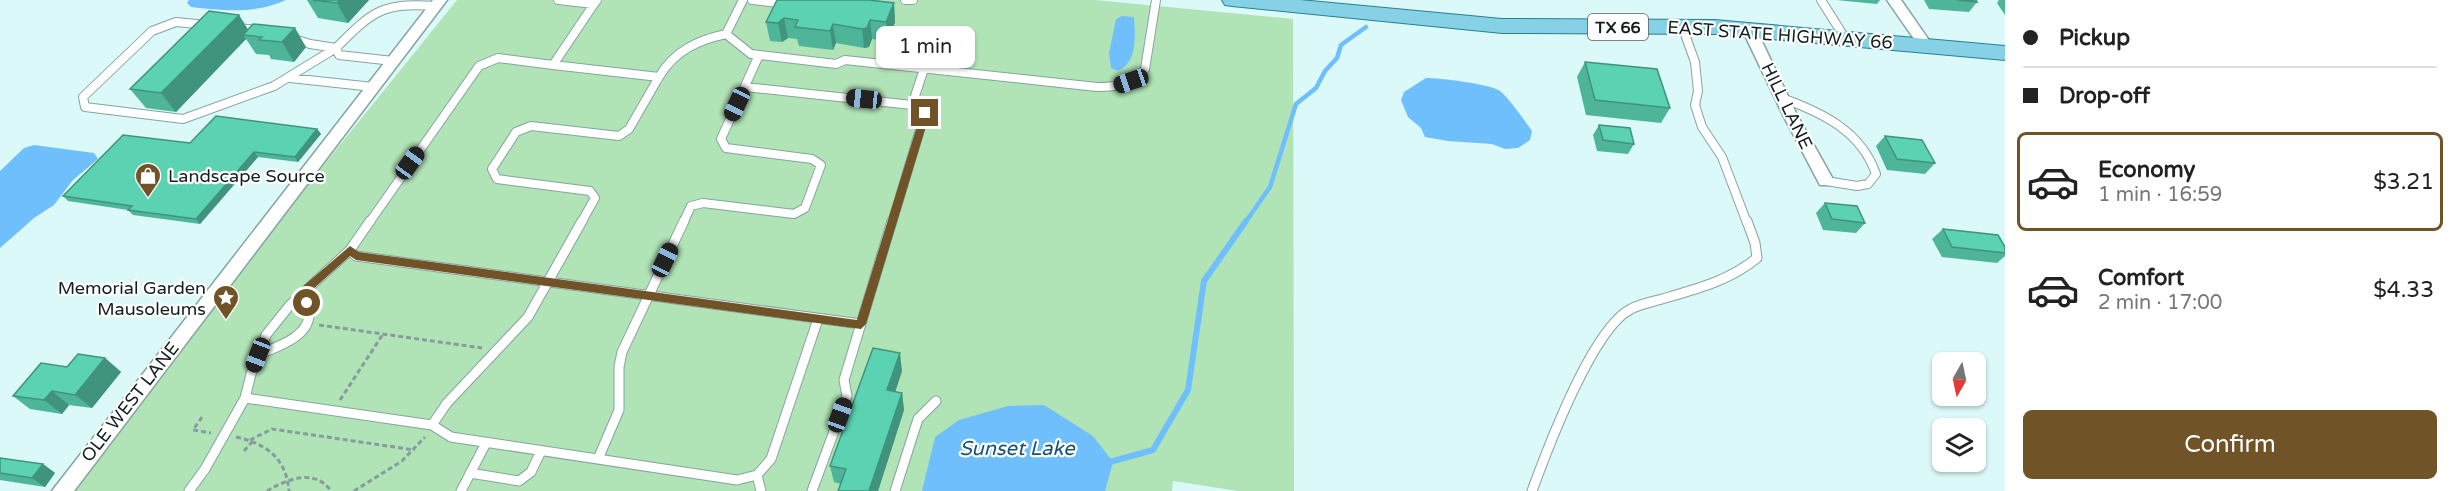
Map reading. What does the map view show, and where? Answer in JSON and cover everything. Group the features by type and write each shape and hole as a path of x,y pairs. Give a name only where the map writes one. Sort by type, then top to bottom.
{"main road":[{"name":"EAST STATE HIGHWAY 66","path":"1232,0 1502,26 1682,26 1749,29 2005,53"}],"street":[{"path":"1894,0 1926,46"},
{"name":"OLE WEST LANE","path":"62,491 438,3"},
{"name":"HILL LANE","path":"1749,29 1826,181"}],"lane":[{"path":"558,0 596,2"},
{"path":"726,34 743,0"},
{"path":"752,0 779,3 780,0"},
{"path":"905,0 913,0"},
{"path":"432,425 447,404 528,317 595,198 590,191 497,179 492,170 516,132 531,126 619,136 629,129 665,65 681,51 710,37 726,34 751,54 759,56 836,64 845,60 1089,87 1112,87 1131,81 1145,69 1156,0"},
{"path":"1821,0 1845,38"},
{"path":"553,65 596,2"},
{"path":"336,48 269,32 177,22 152,31 83,97 85,107 183,119 290,78 336,48 368,16 392,4 438,3"},
{"path":"1532,491 1542,463 1591,358 1611,325 1626,311 1723,279 1746,268 1757,258 1755,243 1722,157 1702,127 1695,105 1698,91 1695,62 1682,26"},
{"path":"336,48 339,55 393,61"},
{"path":"598,459 619,410 619,367 622,352 691,206 703,203 794,214 805,208 821,165 812,159 726,148 721,139 759,56"},
{"path":"189,491 245,398 266,335 305,291 350,250 478,66 498,58 659,77"},
{"path":"912,105 924,69"},
{"path":"290,78 373,87"},
{"path":"745,87 912,105 921,107 925,113 844,380 847,396 812,491"},
{"path":"1782,98 1841,126 1861,143 1872,160 1876,174 1868,184 1857,186 1826,181"},
{"path":"350,250 356,256 861,324"},
{"path":"258,355 301,332 309,315 305,291"},
{"path":"245,398 432,425 451,437 486,443 737,480 757,475 771,459 818,319"},
{"path":"895,491 918,419 936,402"},
{"path":"461,491 486,443"},
{"path":"470,473 519,481 531,472 541,451"},
{"path":"757,475 761,491"}],"path":[{"path":"307,323 498,351"},
{"path":"333,411 383,334"},
{"path":"202,417 193,430 251,440 273,451 284,463 290,491"},
{"path":"354,491 376,480 415,450 432,425"},
{"path":"244,451 251,440 272,429 415,450"},
{"path":"267,491 289,480 307,477 320,480 331,491"}],"green space":[{"path":"457,0 1095,0 1293,19 1294,491 1238,491 1173,481 1172,491 66,491 251,255"}],"water":[{"path":"189,0 286,0 263,8 215,10 191,7 187,3"},
{"path":"1122,16 1134,17 1135,40 1129,61 1118,71 1111,68 1109,53 1116,19"},
{"path":"1426,78 1453,80 1495,88 1512,104 1532,131 1530,140 1518,148 1505,149 1492,144 1425,137 1421,128 1408,117 1401,100 1404,92"},
{"path":"34,145 94,153 98,159 73,180 54,205 34,218 0,248 0,171 24,148"},
{"name":"Sunset Lake","path":"1044,405 1093,436 1113,462 1105,491 922,491 935,437 959,420 1008,406"}],"building":[{"path":"313,0 340,0 337,3"},
{"path":"777,0 869,0 894,3 886,22 870,20 867,28 862,29 833,24 830,31 795,27 798,20 784,18 778,23 766,22"},
{"path":"209,11 239,15 161,93 130,89"},
{"path":"253,24 295,28 282,42 259,40 262,37 243,35"},
{"path":"1585,62 1657,69 1670,108 1595,100"},
{"path":"216,116 317,129 295,157 254,152 196,219 128,210 132,206 63,196 123,135 190,143"},
{"path":"1599,125 1630,128 1634,144 1603,140"},
{"path":"1885,136 1922,140 1935,163 1897,159"},
{"path":"1825,203 1857,206 1865,223 1832,219"},
{"path":"1943,229 1998,235 2005,247 2005,253 1952,247"},
{"path":"873,348 900,353 887,390 902,393 869,491 838,491 846,469 830,466"},
{"path":"78,354 105,358 75,395 52,391 44,400 13,396 41,363 67,367"},
{"path":"0,458 43,464 32,478 0,473"}],"waterway":[{"path":"1245,223 1270,187 1296,104 1316,88 1325,71 1337,58 1341,45 1366,27"},
{"path":"1106,463 1153,450 1188,390 1204,281 1246,221"}],"place":[{"name":"Landscape Source","path":"148,199"},
{"name":"Memorial Garden Mausoleums","path":"226,321"}],"route":[{"path":"307,303 305,291 350,250 356,256 861,324 925,113"}]}
